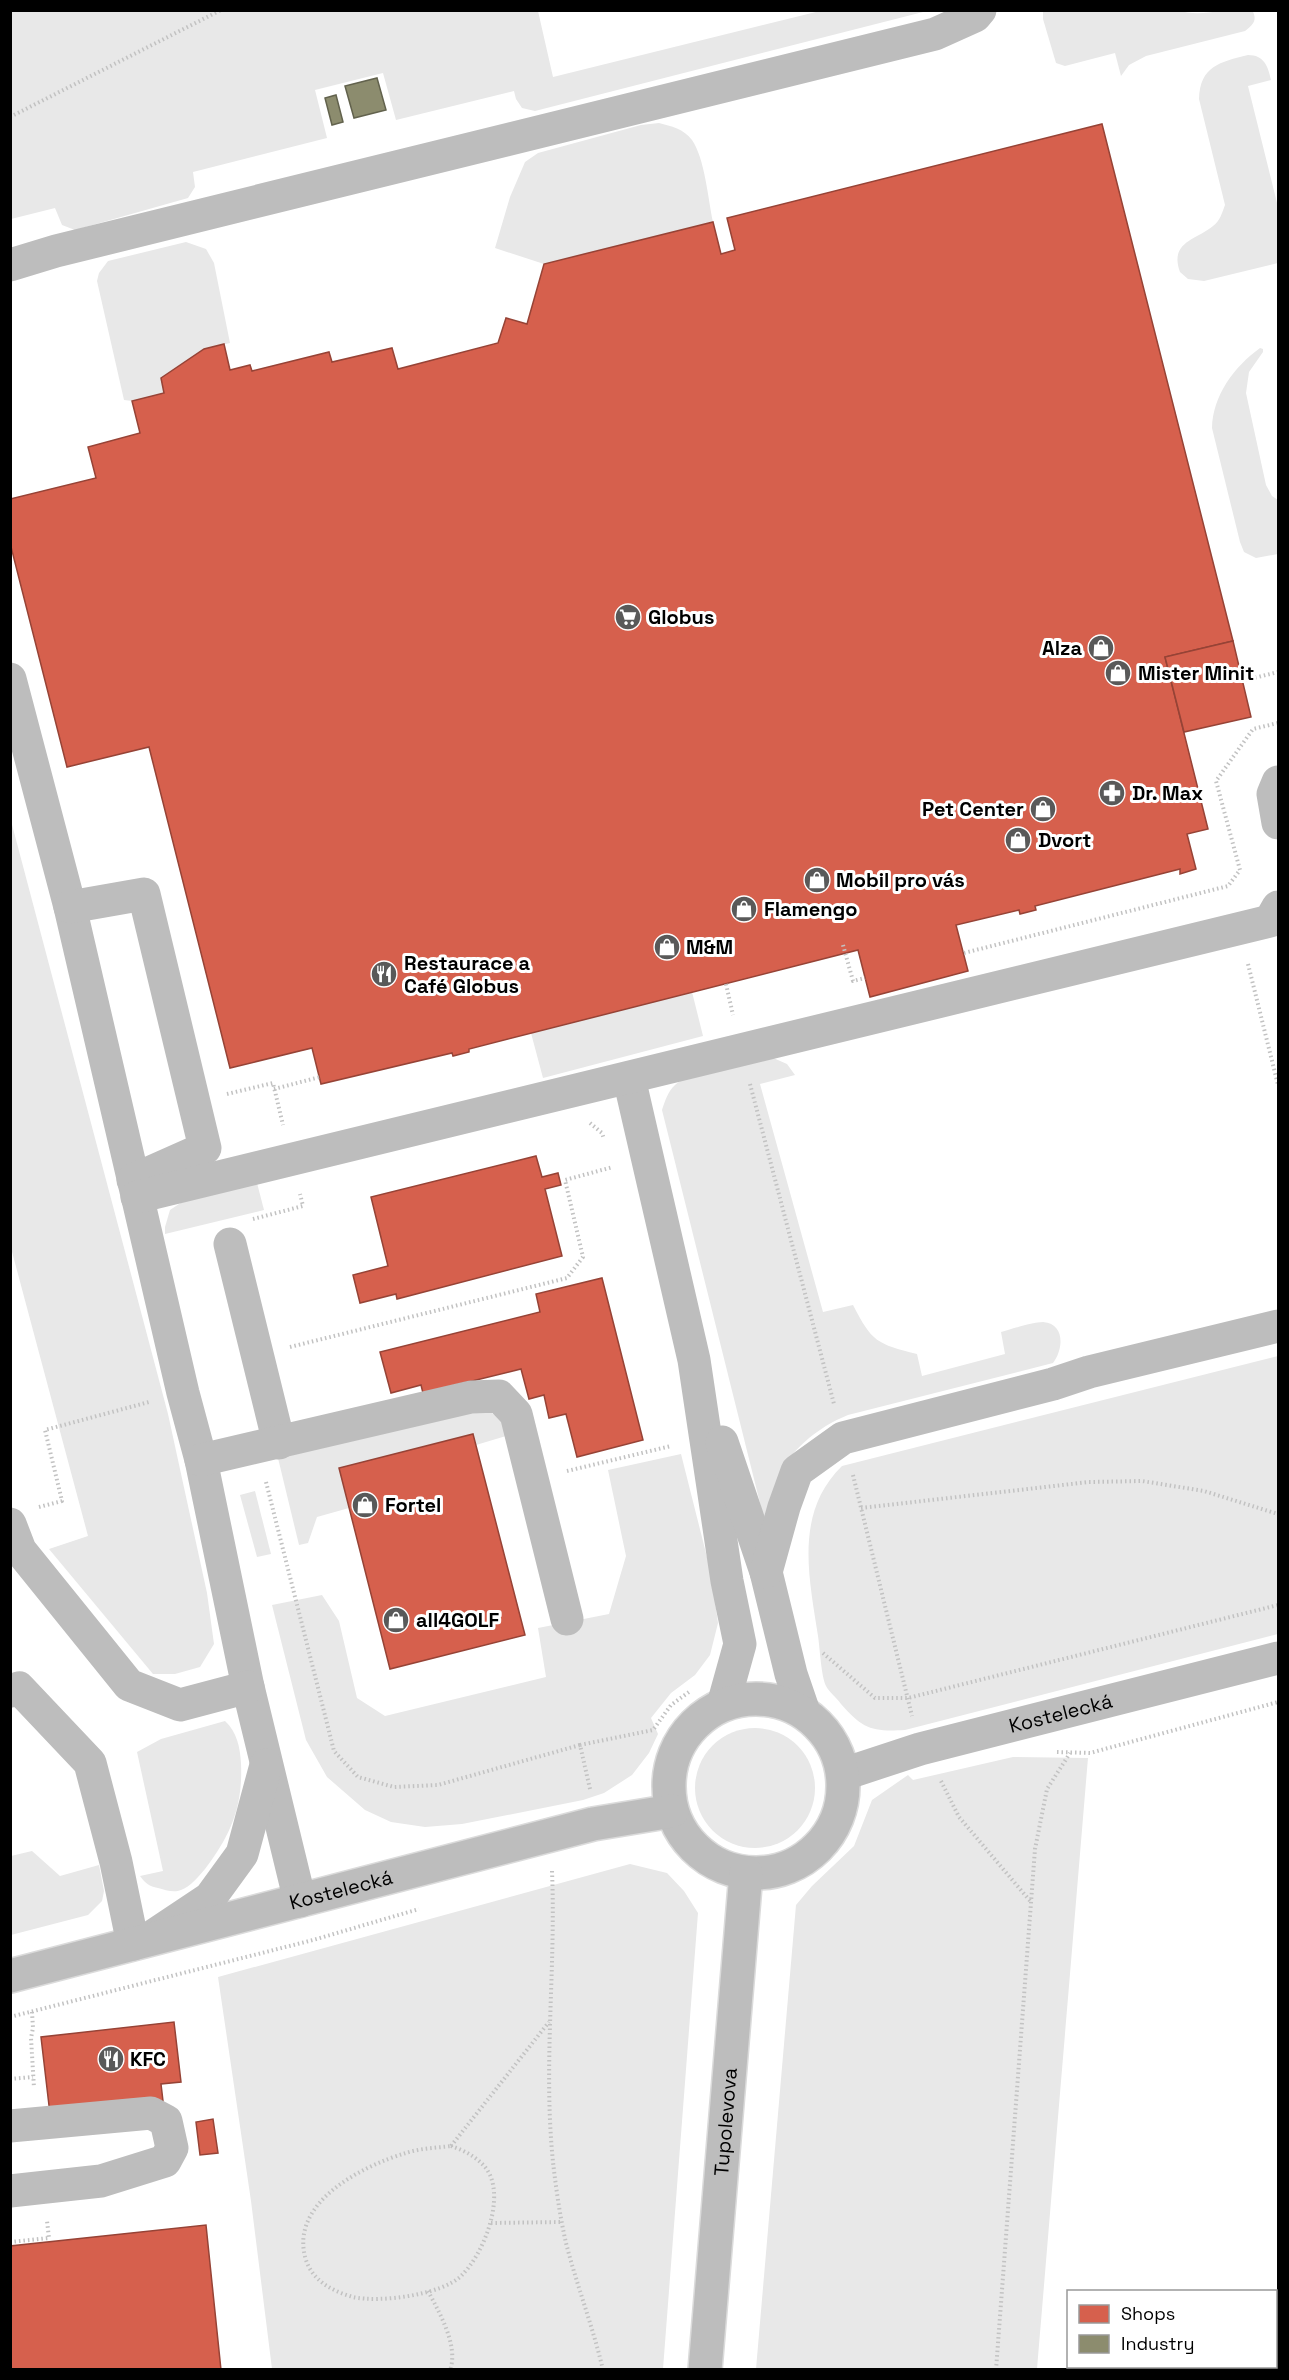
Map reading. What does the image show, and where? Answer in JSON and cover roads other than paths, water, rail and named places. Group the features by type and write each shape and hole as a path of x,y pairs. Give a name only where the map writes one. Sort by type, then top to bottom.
{"main road":[{"path":"10,265 56,251 935,34 975,16 980,10"},
{"path":"10,679 70,908 183,1393 201,1460 248,1687 300,1901"},
{"path":"1278,782 1273,794 1278,823"},
{"path":"70,908 144,894 205,1148 135,1188"},
{"path":"135,1188 291,1159 1239,929 1270,921 1278,907"},
{"path":"629,1078 694,1360 740,1644 723,1705"},
{"path":"230,1244 258,1355 268,1446"},
{"path":"766,1572 784,1506 797,1472 843,1438 1053,1384 1089,1372 1278,1326"},
{"path":"694,1360 766,1572 791,1674 804,1712"},
{"path":"201,1460 471,1397 498,1396 516,1414 567,1619"},
{"path":"14,1542 129,1685 180,1705 248,1687"},
{"name":"Kostelecká","path":"844,1774 920,1749 1278,1658"},
{"path":"10,1690 19,1688 90,1763 139,1942 210,1899 242,1854 267,1763"},
{"path":"744,1699 765,1699 787,1704 804,1712 822,1727 836,1749 844,1774 843,1804 832,1831 812,1854 783,1870 746,1873 718,1865 702,1855 679,1827 672,1811 669,1780 675,1752 692,1726 706,1714 723,1705 744,1699"},
{"name":"Kostelecká","path":"10,1976 593,1824 672,1811"},
{"name":"Tupolevova","path":"705,2370 746,1873"},
{"path":"10,2126 151,2113 166,2121 172,2148 165,2162 110,2179 10,2191"}],"place":[{"name":"Globus","path":"628,617"},
{"name":"Alza","path":"1101,648"},
{"name":"Mister Minit","path":"1118,673"},
{"name":"Dr. Max","path":"1112,793"},
{"name":"Pet Center","path":"1043,809"},
{"name":"Dvort","path":"1018,840"},
{"name":"Mobil pro vás","path":"817,880"},
{"name":"Flamengo","path":"744,909"},
{"name":"M&M","path":"667,947"},
{"name":"Restaurace a Café Globus","path":"384,974"},
{"name":"Fortel","path":"365,1505"},
{"name":"all4GOLF","path":"396,1620"},
{"name":"KFC","path":"111,2059"}]}
